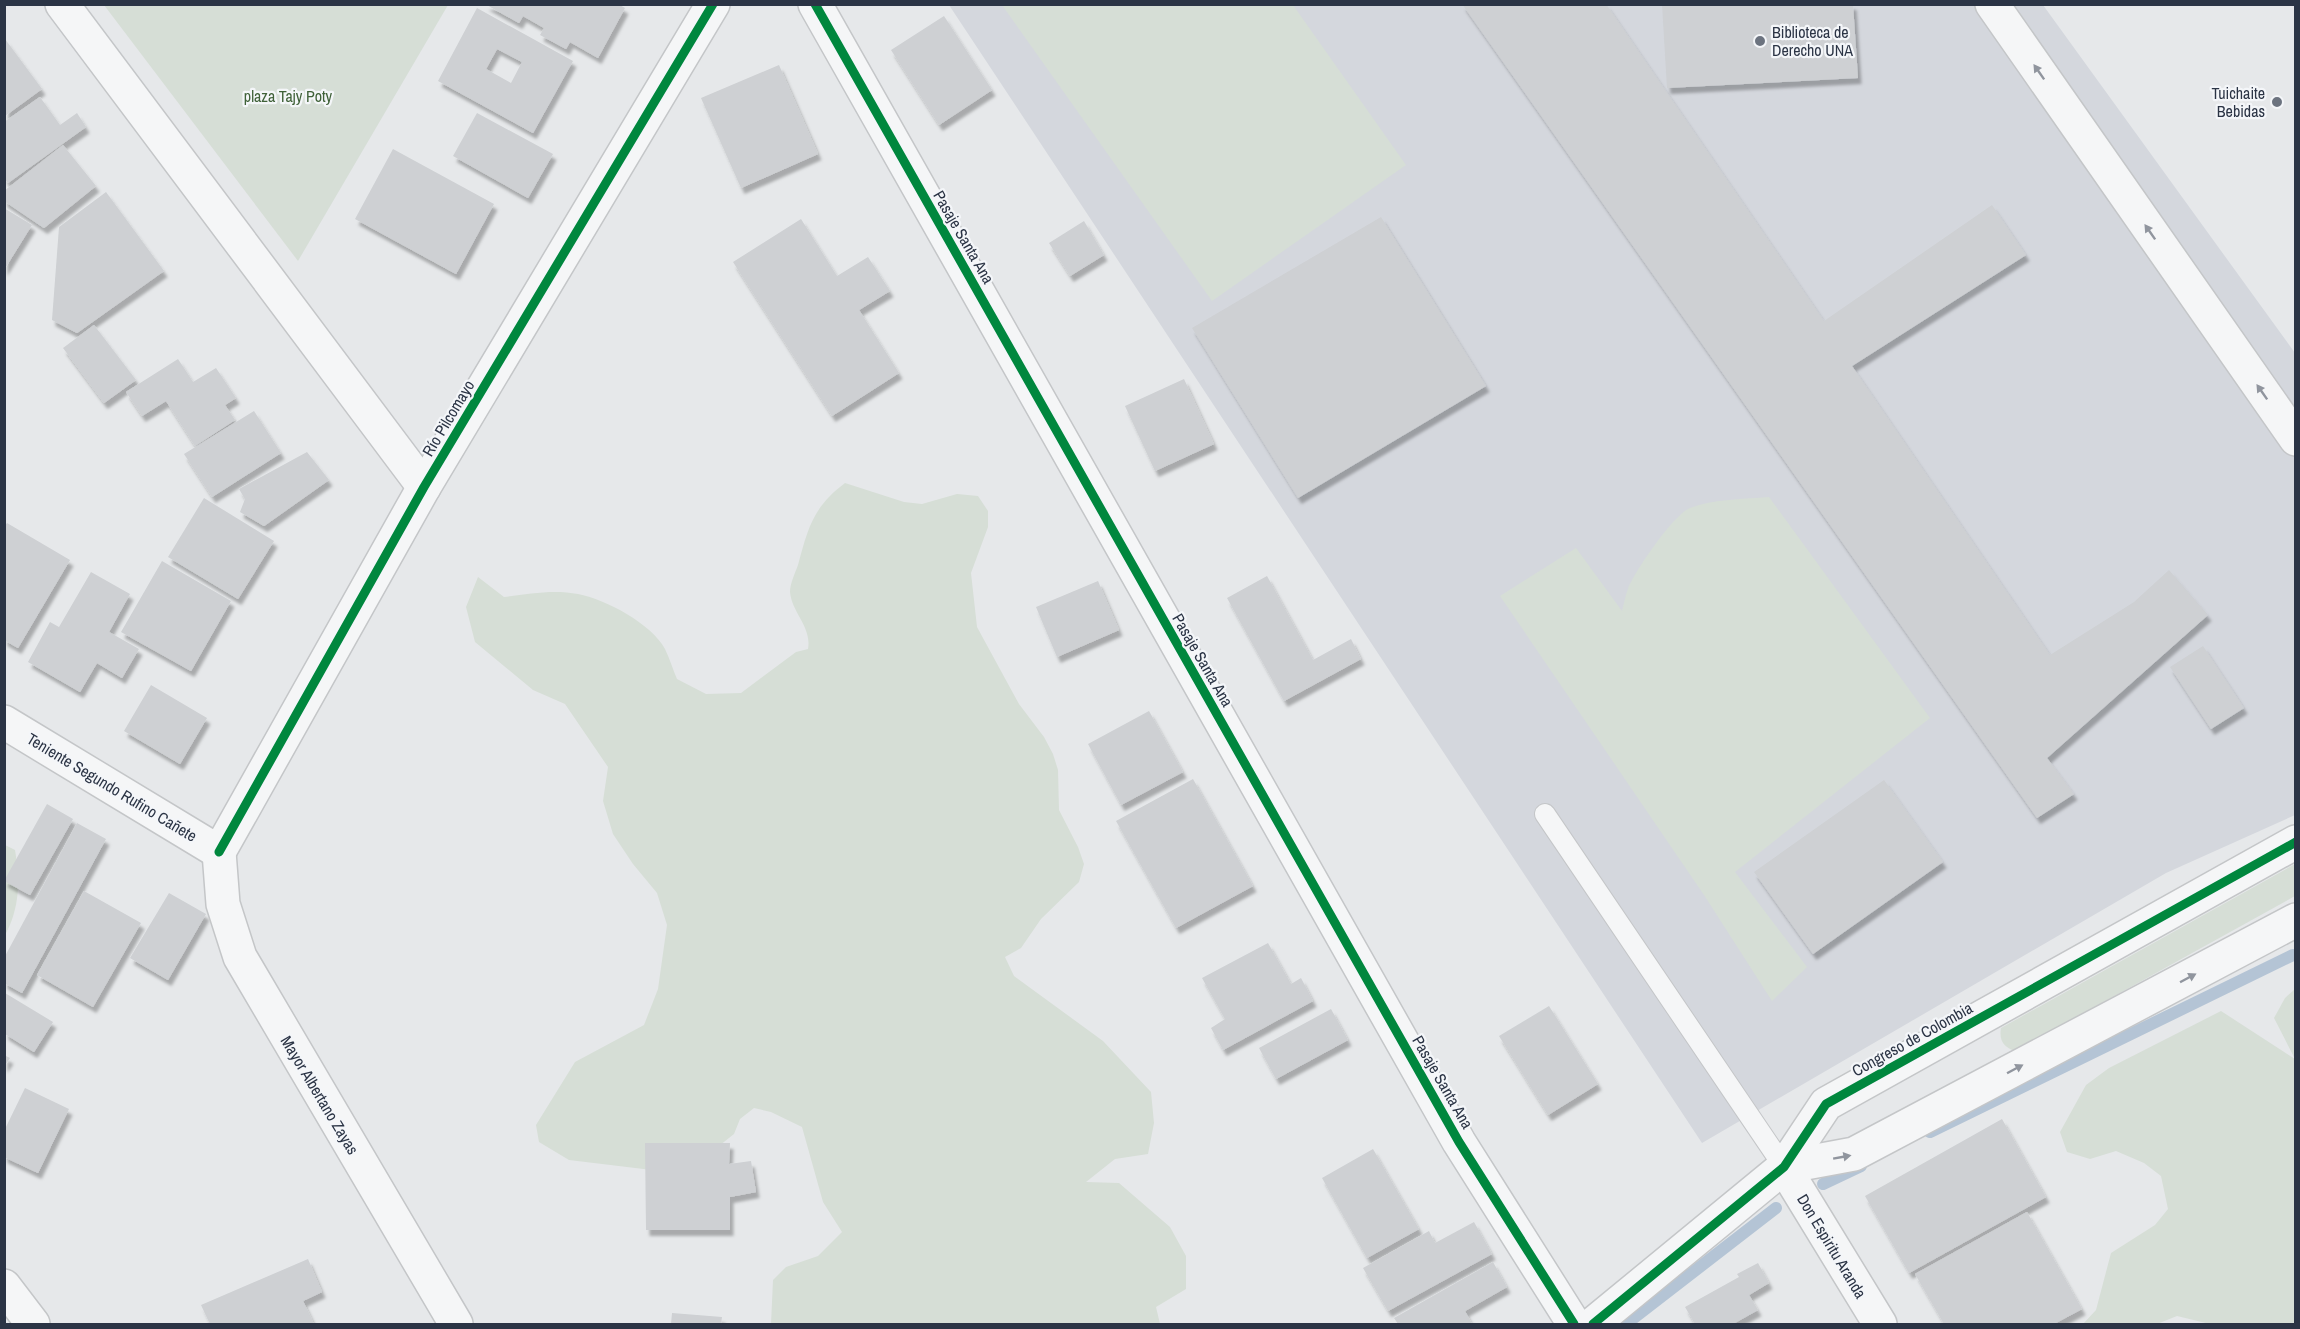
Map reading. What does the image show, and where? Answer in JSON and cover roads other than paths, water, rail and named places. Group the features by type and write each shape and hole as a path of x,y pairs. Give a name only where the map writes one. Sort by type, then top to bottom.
{"street":[{"path":"62,4 424,486"},
{"name":"Río Pilcomayo","path":"219,852 424,486 713,4"},
{"name":"Pasaje Santa Ana","path":"815,4 1459,1142 1574,1324"},
{"path":"1992,4 2295,440"},
{"name":"Teniente Segundo Rufino Cañete","path":"4,722 219,852"},
{"name":"Congreso de Colombia","path":"1593,1324 1784,1167 1826,1104 2295,842"},
{"name":"Mayor Albertano Zayas","path":"219,852 223,904 240,957 456,1324"},
{"path":"1784,1167 1854,1154 2295,920"},
{"name":"Don Espiritu Aranda","path":"1784,1167 1880,1324"},
{"path":"4,1286 33,1324"}],"lane":[{"path":"1545,814 1784,1167"}],"waterway":[{"path":"1930,1132 2293,955"},
{"path":"1823,1184 1861,1166"},
{"path":"1626,1324 1776,1208"}],"place":[{"name":"Biblioteca de Derecho UNA","path":"1760,41"},
{"name":"Tuichaite Bebidas","path":"2277,102"}],"park label":[{"name":"plaza Tajy Poty","path":"288,96"}]}
